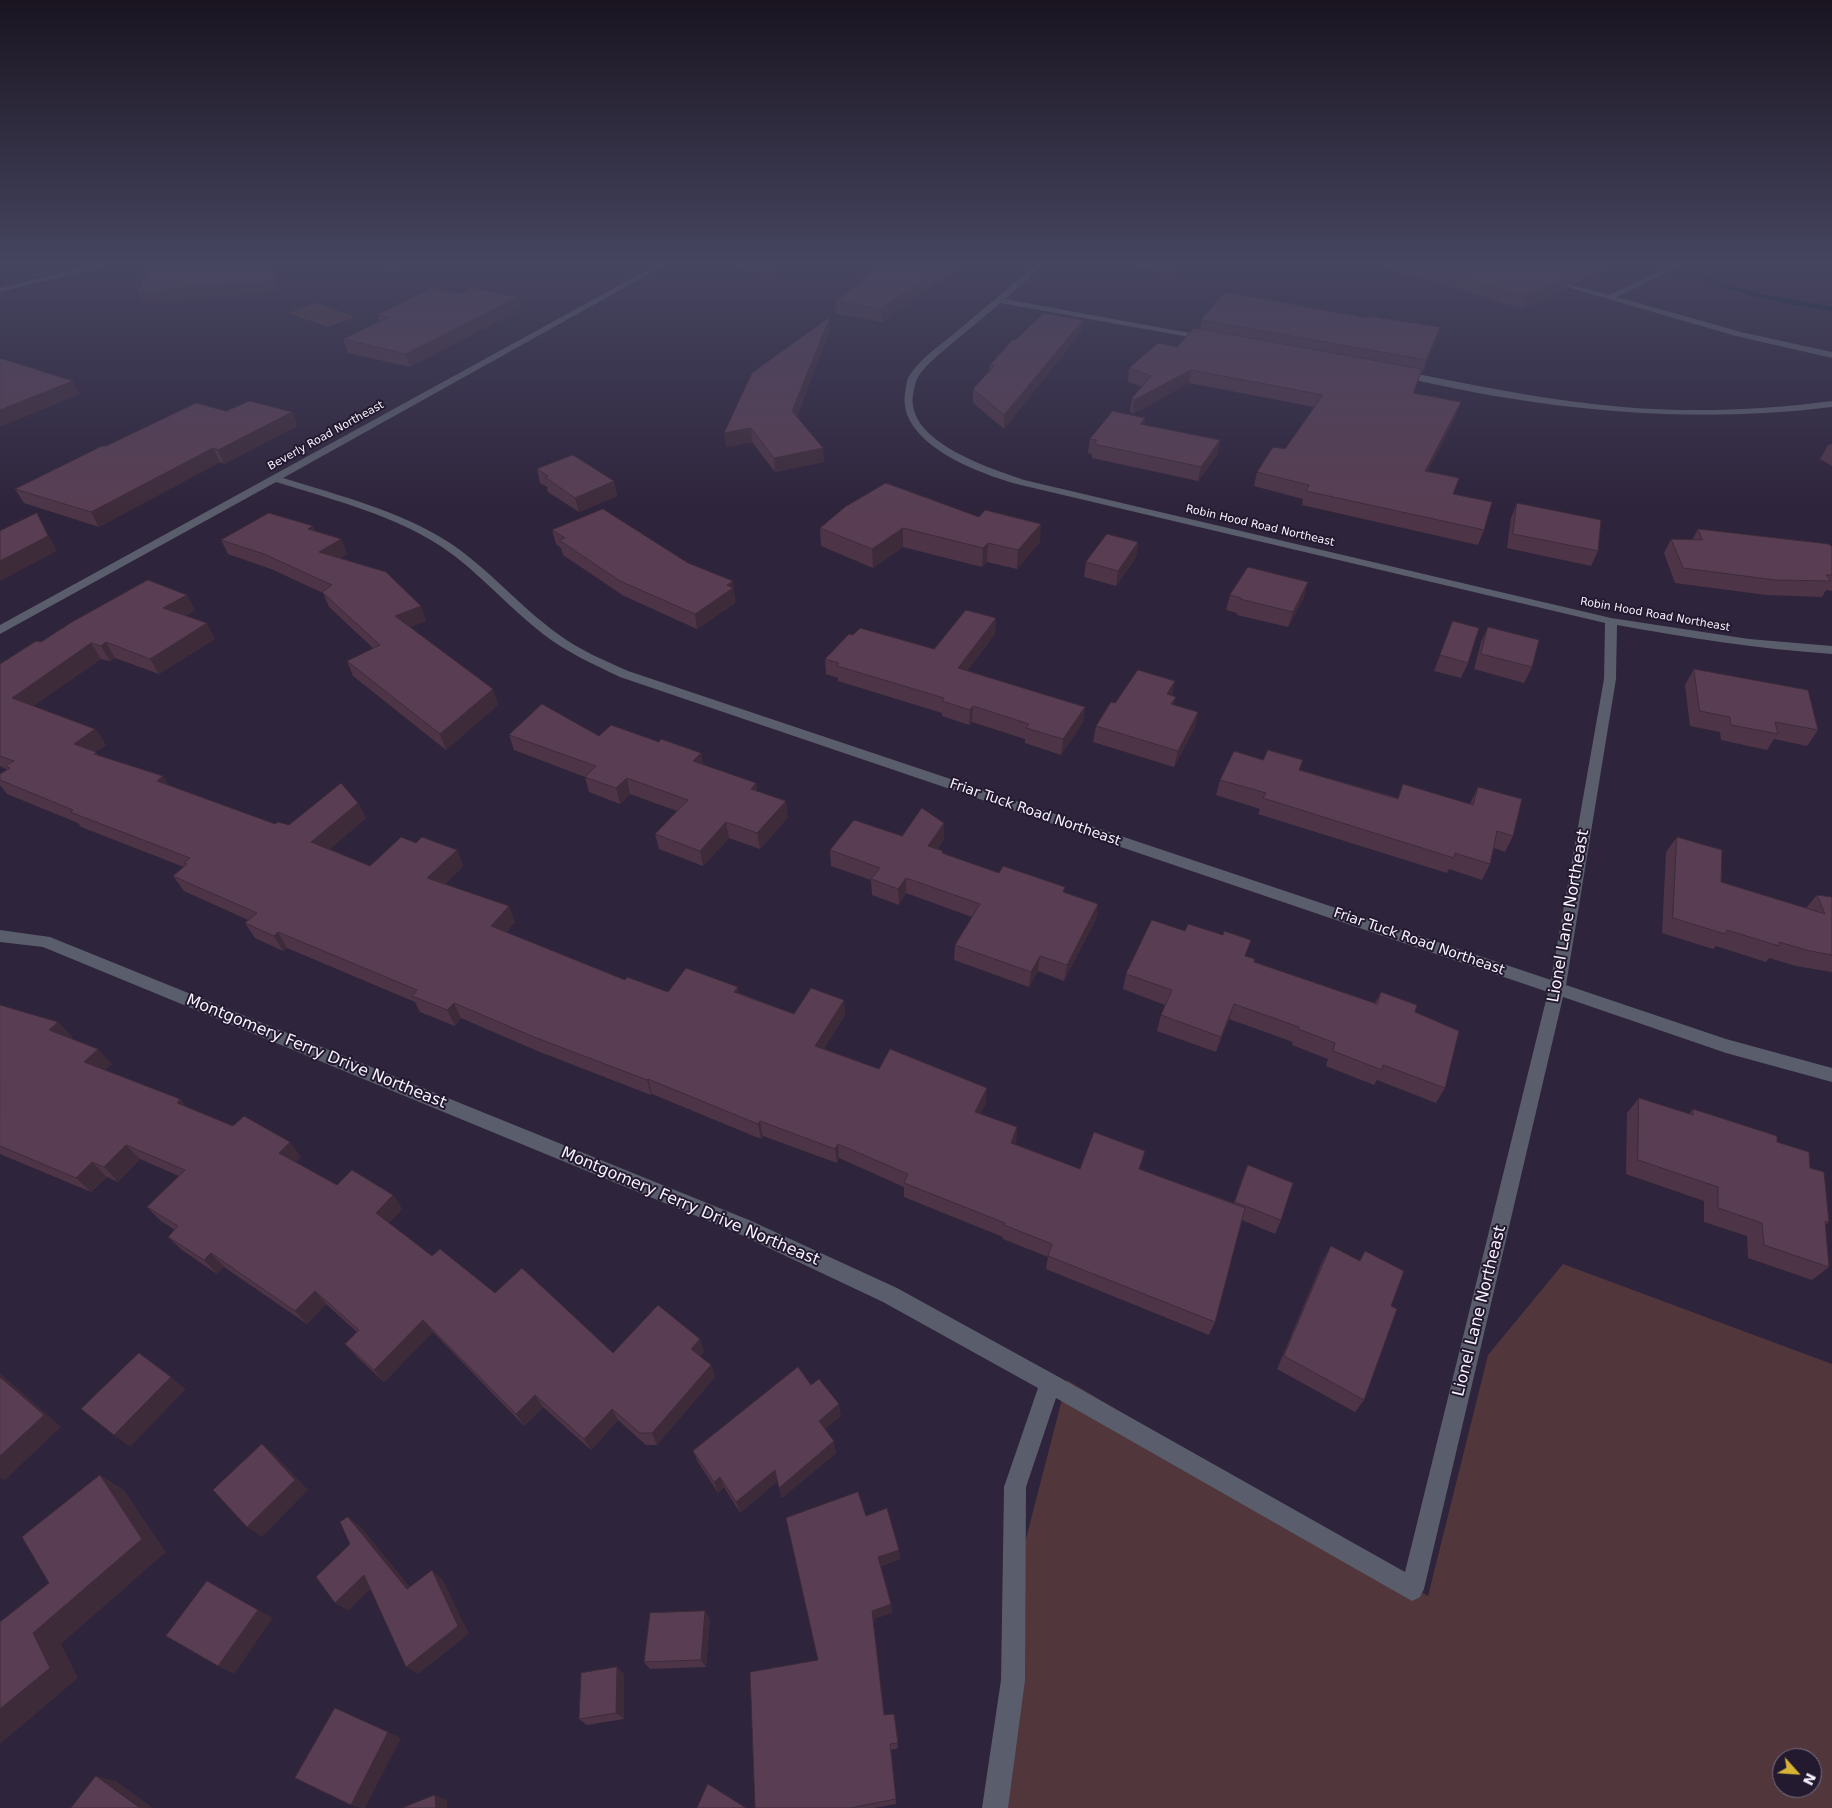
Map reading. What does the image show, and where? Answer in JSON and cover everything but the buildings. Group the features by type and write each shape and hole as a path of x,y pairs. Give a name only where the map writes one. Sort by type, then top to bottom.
{"street":[{"name":"Beverly Road Northeast","path":"0,630 510,348"},
{"name":"Robin Hood Road Northeast","path":"942,348 924,364 911,381 907,398 911,415 922,432 941,448 976,467 1020,482 1611,622 1681,634 1752,643 1832,650"},
{"path":"1803,348 1832,355"},
{"path":"1390,372 1538,399 1592,407 1666,413 1743,413 1832,404"},
{"name":"Friar Tuck Road Northeast","path":"275,478 384,514 430,535 471,562 546,631 581,653 624,674 1726,1046 1832,1075"},
{"name":"Lionel Lane Northeast","path":"1050,1383 1412,1589 1557,989 1610,679 1611,622"},
{"name":"Montgomery Ferry Drive Northeast","path":"0,936 45,941 742,1226 890,1296 1050,1383"},
{"path":"995,1808 1013,1680 1015,1487 1050,1383"}],"shaded area":[{"path":"1563,1264 1832,1364 1832,1808 993,1808 1022,1554 1067,1380 1428,1596 1488,1355"}]}
